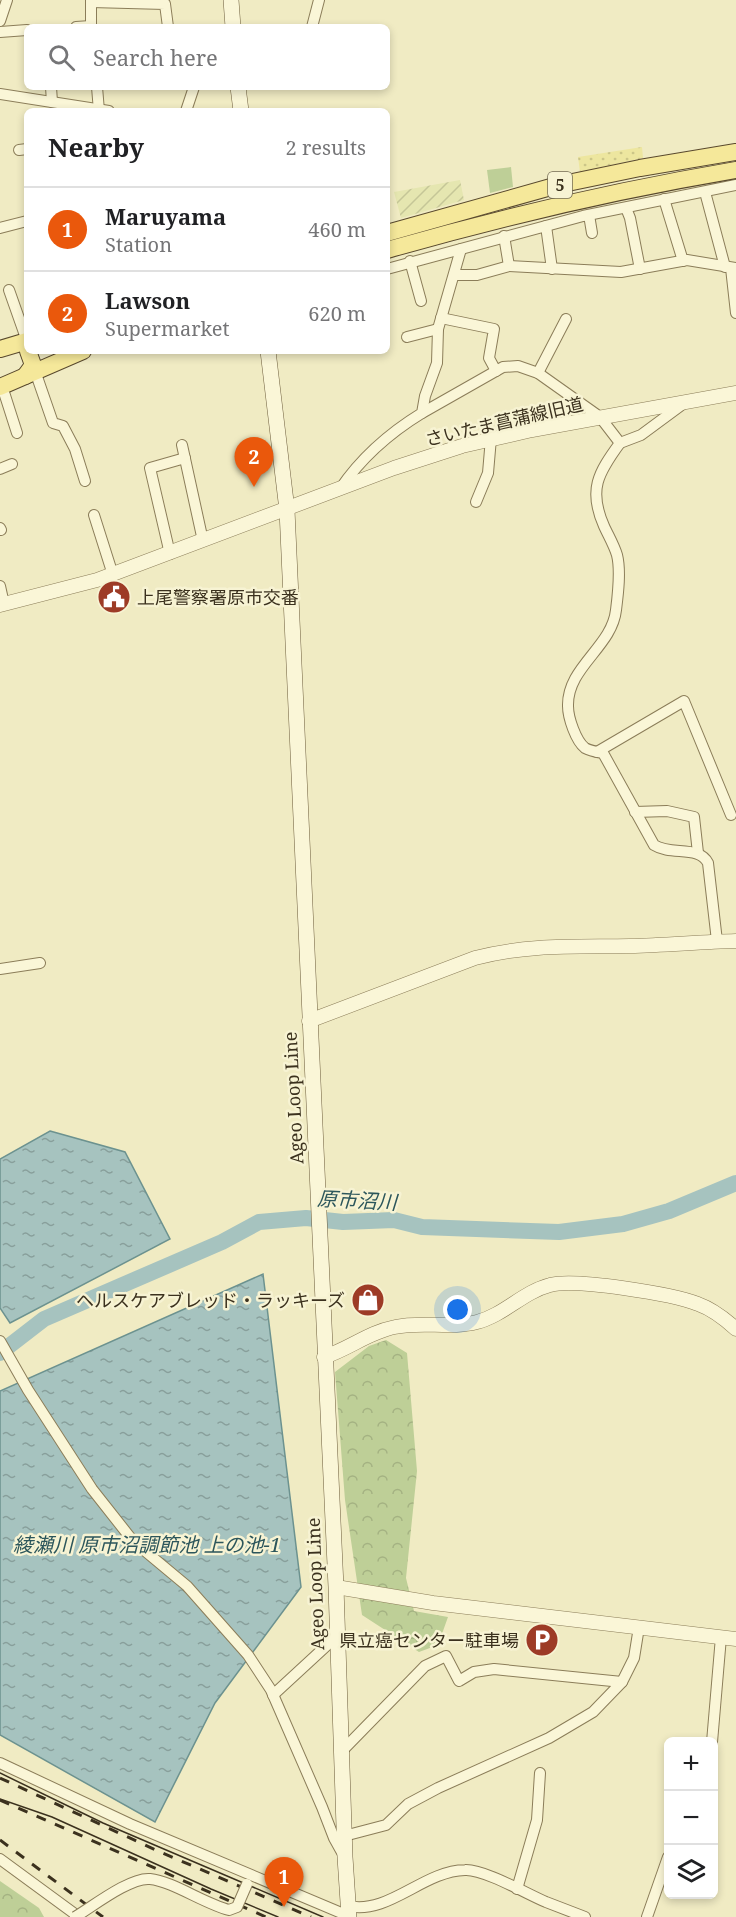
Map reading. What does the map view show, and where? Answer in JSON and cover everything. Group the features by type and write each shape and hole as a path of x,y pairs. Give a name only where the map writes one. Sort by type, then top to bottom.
{"main road":[{"path":"231,0 233,24"},
{"path":"238,90 240,108"},
{"name":"5","path":"390,232 558,185 736,152"},
{"name":"5","path":"390,249 472,226 570,203 671,181 736,171"},
{"path":"484,205 479,212 480,217 489,222"},
{"path":"467,210 475,217 472,226"},
{"path":"25,354 33,365 30,373"},
{"path":"1,386 76,354"},
{"name":"Ageo Loop Line","path":"268,354 286,510 349,1914"}],"street":[{"path":"0,21 8,0"},
{"path":"313,24 319,0"},
{"path":"91,24 91,1 165,4 168,24"},
{"path":"0,32 24,30"},
{"path":"48,105 50,90"},
{"path":"98,90 101,108"},
{"path":"187,108 193,90"},
{"path":"0,94 48,105 75,108"},
{"path":"390,268 586,215 736,185"},
{"path":"705,192 730,268 736,313"},
{"path":"664,199 683,261"},
{"path":"570,203 586,215 592,233"},
{"path":"626,208 640,269"},
{"path":"0,228 24,222"},
{"path":"546,226 552,269"},
{"path":"504,236 509,266"},
{"path":"422,413 425,396 437,363 438,329 461,249"},
{"path":"410,261 420,301"},
{"path":"455,275 477,275 509,266 621,272 683,261 730,268"},
{"path":"9,290 20,346"},
{"path":"441,318 494,329 489,358 496,371"},
{"path":"538,373 566,319"},
{"path":"406,337 438,329"},
{"path":"340,489 350,474 398,428 503,367 518,366 538,373 600,417 620,443"},
{"path":"30,373 53,423 63,426 75,449 85,481"},
{"path":"1,386 17,433"},
{"name":"さいたま菖蒲線旧道","path":"2,604 113,575 430,455 492,438 736,393"},
{"path":"686,402 641,435 620,443 598,477 595,490 598,514 617,555 616,610 613,626 574,679 568,706 571,721 581,744 587,750 603,753 654,846 662,850 698,853 705,857 708,863 717,941"},
{"path":"476,502 488,473 492,438"},
{"path":"182,445 203,541"},
{"path":"170,554 150,468 185,458"},
{"path":"0,469 12,464"},
{"path":"94,515 113,575"},
{"path":"0,586 2,604"},
{"path":"597,752 684,701 731,815"},
{"path":"635,812 667,811 694,817 698,853"},
{"path":"309,1021 475,958 500,951 542,946 632,946 736,941"},
{"path":"0,969 40,963"},
{"path":"324,1356 339,1352 381,1330 397,1326 472,1323 486,1320 500,1314 531,1292 561,1282 623,1289 687,1300 716,1313 736,1329"},
{"path":"0,1341 92,1489 133,1541 195,1595 248,1655 273,1695 334,1838 345,1857"},
{"path":"336,1587 433,1603 736,1639"},
{"path":"344,1836 386,1825 408,1804 549,1738 593,1712 622,1682 634,1658 639,1627"},
{"path":"273,1695 337,1636"},
{"path":"712,1737 722,1637"},
{"path":"341,1752 425,1666 446,1656 459,1681 474,1672 494,1669 622,1682"},
{"path":"0,1763 249,1880 349,1914 377,1906 441,1874 467,1869 585,1917"},
{"path":"517,1889 537,1820 540,1773"},
{"path":"0,1859 80,1917"},
{"path":"647,1917 664,1871"},
{"path":"60,1917 144,1879 159,1882 229,1910 237,1907 249,1880"}],"green space":[{"path":"511,167 513,187 490,193 487,170"},
{"path":"460,180 464,200 401,218 394,192"},
{"path":"386,1340 407,1353 417,1471 406,1578 414,1611 448,1617 438,1645 419,1652 362,1615 345,1500 335,1372 369,1346"},
{"path":"0,1881 39,1908 44,1917 0,1917"}],"sand":[{"path":"642,147 643,158 580,172 578,157"}],"water":[{"path":"50,1131 125,1152 170,1239 10,1323 0,1308 0,1159"},
{"name":"綾瀬川 原市沼調節池 上の池-1","path":"263,1274 301,1587 215,1703 155,1822 0,1735 0,1391"}],"waterway":[{"name":"原市沼川","path":"0,1353 44,1319 222,1242 259,1222 306,1218 343,1222 394,1220 422,1227 559,1232 623,1224 669,1211 736,1183"}],"tram line":[{"path":"0,1773 103,1823 323,1917"},
{"path":"0,1799 52,1817 278,1917"}],"railway":[{"path":"0,1778 158,1851 311,1917"},
{"path":"0,1800 266,1917"},
{"path":"0,1840 103,1917"}],"place":[{"name":"Lawson","path":"254,487"},
{"name":"上尾警察署原市交番","path":"114,597"},
{"name":"ヘルスケアブレッド・ラッキーズ","path":"368,1300"},
{"name":"県立癌センター駐車場","path":"542,1640"},
{"name":"Maruyama","path":"284,1907"}]}
